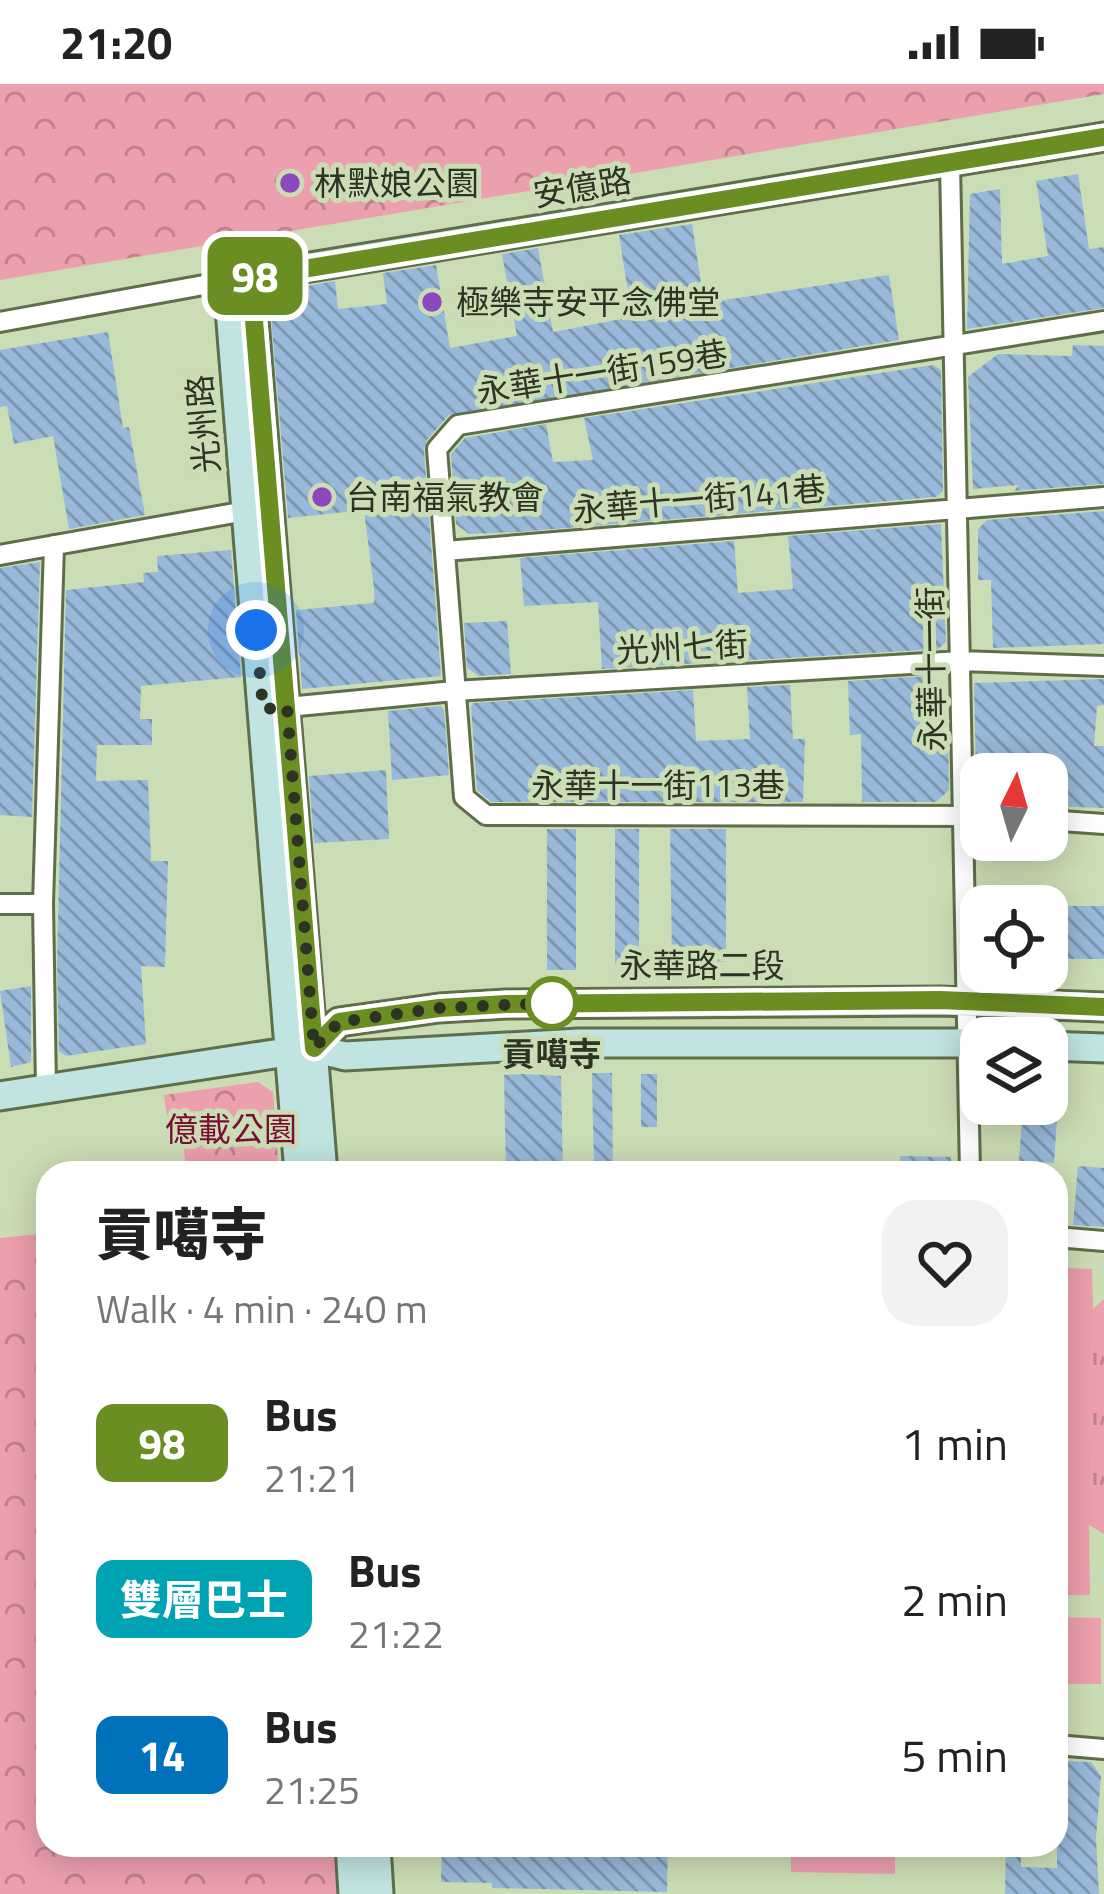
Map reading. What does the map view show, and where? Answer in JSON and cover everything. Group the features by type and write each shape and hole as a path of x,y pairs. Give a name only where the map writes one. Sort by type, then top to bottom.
{"street":[{"name":"安億路","path":"0,322 1104,137"},
{"name":"永華十一街","path":"950,164 961,661 968,753"},
{"name":"光州路","path":"237,280 230,310 257,509 301,1051 299,1161"},
{"name":"永華十一街159巷","path":"454,691 437,449 458,425 1104,321"},
{"name":"永華十一街141巷","path":"445,551 1104,497"},
{"path":"0,555 257,509"},
{"path":"46,1089 43,904 55,545"},
{"name":"光州七街","path":"275,708 454,691 961,661 1104,666"},
{"name":"永華十一街113巷","path":"454,691 464,797 486,815 960,815"},
{"path":"1068,821 1104,824"},
{"name":"永華十一街","path":"971,1017 972,861"},
{"path":"0,904 43,904"},
{"name":"永華路二段","path":"301,1051 339,1022 439,1008 688,1000 969,1001 1104,1007"},
{"name":"永華路二段","path":"0,1096 301,1051 345,1055 579,1043 960,1043"},
{"path":"1068,1047 1104,1048"},
{"name":"光州路","path":"301,1051 321,1161"},
{"name":"永華十一街","path":"970,1161 972,1125"},
{"path":"1068,1239 1104,1241"},
{"path":"1068,1745 1104,1749"},
{"path":"351,1857 353,1894"},
{"path":"377,1857 379,1894"}],"green space":[{"name":"林默娘公園","path":"0,84 1104,84 1104,94 0,280"},
{"name":"億載公園","path":"258,1082 273,1092 278,1161 185,1161 182,1137 170,1138 164,1095"},
{"path":"36,1234 36,1857 336,1857 339,1894 0,1894 0,1238"},
{"path":"1068,1268 1092,1269 1093,1309 1104,1299 1104,1329 1093,1345 1089,1374 1092,1483 1104,1508 1104,1534 1089,1525 1090,1595 1068,1595"},
{"path":"1104,1329 1104,1508 1092,1483 1089,1374 1093,1345"},
{"path":"1068,1617 1101,1618 1101,1684 1068,1684"},
{"path":"791,1857 895,1857 895,1874 791,1872"}],"building":[{"path":"1078,174 1089,249 1104,247 1104,308 967,329 970,194 1000,189 1002,264 1048,256 1036,181"},
{"path":"692,224 704,303 889,275 899,340 449,415 424,450 441,676 302,689 296,610 374,603 374,589 364,510 288,518 269,293 335,281 338,309 387,304 383,273 436,265 450,348 517,336 502,254 538,248 553,332 632,317 619,235"},
{"path":"108,332 123,428 129,427 145,515 69,529 53,436 14,444 7,406 0,407 0,350"},
{"path":"1073,345 1104,346 1104,484 973,489 968,377 998,354 1072,356"},
{"path":"933,365 941,370 943,491 936,497 518,532 469,534 456,524 451,454 465,438 546,424 553,462 593,460 584,418"},
{"path":"1104,511 1104,644 993,648 991,580 978,580 978,529 987,520"},
{"path":"941,524 946,642 938,649 602,669 598,602 524,606 520,558 734,541 738,593 793,589 788,536"},
{"path":"231,550 241,677 141,686 140,719 152,719 152,745 97,745 96,781 148,780 151,861 168,861 165,967 141,966 146,1044 66,1056 59,1051 57,964 66,590 144,582 143,573 158,572 157,556"},
{"path":"40,562 32,817 0,815 0,568"},
{"path":"507,621 511,674 479,676 467,668 464,623"},
{"path":"928,676 929,732 948,732 949,790 936,802 862,802 861,734 850,735 848,681"},
{"path":"1104,679 1104,705 1097,706 1094,746 1104,746 1104,808 1068,807 1068,753 976,753 974,683"},
{"path":"790,685 793,739 805,739 803,802 491,802 477,790 473,703 693,690 696,741 750,739 747,687"},
{"path":"440,706 449,775 392,780 388,711"},
{"path":"386,770 389,839 314,843 309,776"},
{"path":"547,829 576,829 576,970 547,970"},
{"path":"615,829 639,829 639,963 615,964"},
{"path":"670,829 726,829 726,962 672,962"},
{"path":"1068,906 1104,906 1104,959 1068,959"},
{"path":"31,986 31,1062 11,1067 0,991"},
{"path":"592,1073 612,1073 613,1161 594,1161"},
{"path":"641,1074 657,1074 657,1127 641,1127"},
{"path":"504,1075 561,1076 563,1161 506,1161"},
{"path":"1022,1125 1057,1125 1054,1161 1019,1161"},
{"path":"900,1156 951,1157 951,1161 900,1161"},
{"path":"1078,1166 1104,1168 1104,1227 1073,1225"},
{"path":"1068,1761 1091,1762 1101,1776 1096,1838 1099,1894 1005,1894 1006,1857 1021,1857 1021,1867 1057,1868 1057,1857 1068,1857"},
{"path":"442,1857 668,1857 667,1892 492,1888 492,1883 441,1882"}],"bus line":[{"name":"98","path":"1104,137 237,280 253,308 314,1048 339,1022 506,1004 940,1000 1104,1007"}],"place":[{"name":"林默娘公園","path":"290,183"},
{"name":"極樂寺安平念佛堂","path":"432,302"},
{"name":"台南福氣教會","path":"322,497"},
{"name":"貢噶寺","path":"552,1003"}],"route":[{"path":"256,630 263,709 287,707 314,1048 339,1022 439,1008 552,1003"}]}
